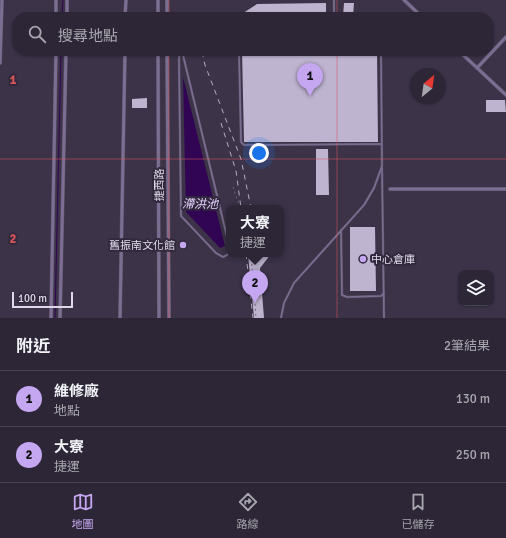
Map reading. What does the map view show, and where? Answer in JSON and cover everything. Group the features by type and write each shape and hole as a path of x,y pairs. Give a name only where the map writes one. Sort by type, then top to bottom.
{"street":[{"path":"0,63 2,0"},
{"path":"56,0 56,12"},
{"path":"67,0 67,12"},
{"path":"125,12 126,0"},
{"path":"158,0 158,12"},
{"path":"167,0 167,12"},
{"path":"404,0 417,12"},
{"path":"494,50 506,37"},
{"path":"51,318 56,56"},
{"path":"60,318 66,56"},
{"path":"120,318 125,56"},
{"name":"捷西路","path":"158,56 159,318"},
{"name":"捷西路","path":"167,56 168,318"},
{"path":"464,56 506,95"},
{"path":"477,68 488,56"},
{"path":"390,189 506,189"}],"lane":[{"path":"334,0 334,12"},
{"path":"180,56 181,216 216,253 223,257 226,256"},
{"path":"182,56 226,233"},
{"path":"239,56 241,142 244,145 382,144"},
{"path":"381,56 384,318"},
{"path":"281,318 284,303 294,282 364,205 374,188 382,166"},
{"path":"341,230 342,295 347,297 381,296 384,293"}],"path":[{"path":"233,187 239,205"},
{"path":"252,257 256,318"},
{"path":"252,262 257,257"}],"water":[{"name":"滯洪池","path":"183,77 225,246 220,248 186,212"}],"building":[{"path":"326,3 326,12 245,12 257,4"},
{"path":"344,3 354,3 353,12 343,12"},
{"path":"242,56 377,56 378,142 244,142"},
{"path":"147,98 147,108 132,108 132,99"},
{"path":"486,100 505,100 506,112 486,112"},
{"path":"316,149 328,149 329,195 316,195"},
{"name":"中心倉庫","path":"350,227 375,227 376,291 350,291"},
{"path":"248,257 259,257 259,259 261,257 269,257 260,268 264,318 254,318"}],"waterway":[{"path":"62,12 63,0"},
{"path":"55,318 61,56"}],"railway":[{"path":"203,56 241,159 250,205"},
{"path":"221,123 236,171 241,205"},
{"path":"246,257 253,318"},
{"path":"257,257 262,318"}],"place":[{"name":"維修廠","path":"310,96"},
{"name":"舊振南文化館","path":"183,245"},
{"name":"中心倉庫","path":"363,259"},
{"name":"大寮","path":"255,303"}]}
